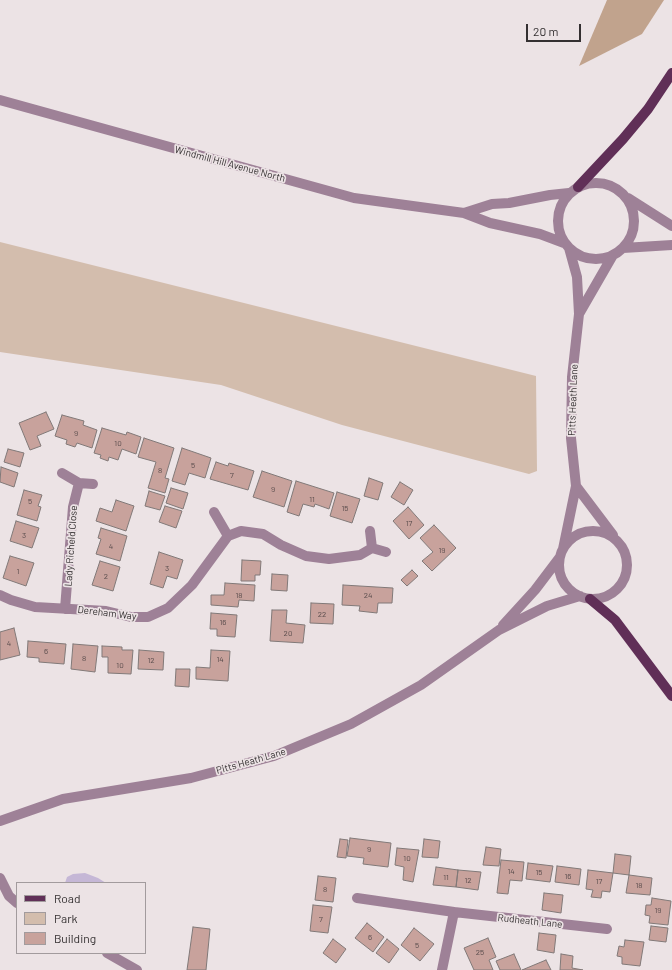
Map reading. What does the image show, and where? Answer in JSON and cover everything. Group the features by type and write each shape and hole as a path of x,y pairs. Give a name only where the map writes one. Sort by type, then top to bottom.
{"main road":[{"path":"578,186 623,139 648,109 672,73"},
{"path":"585,598 615,620 672,696"}],"street":[{"name":"Windmill Hill Avenue North","path":"1,101 354,198 464,213 490,223 533,232 567,246"},
{"path":"624,195 634,216 630,238 623,248 613,255 602,259 590,259 579,255 567,246 559,234 558,212 562,202 569,193 578,186 590,183 603,183 614,187 646,211 672,226"},
{"name":"Windmill Hill Avenue North","path":"464,213 492,204 509,203 550,194 569,193"},
{"path":"623,248 672,245"},
{"name":"Pitts Heath Lane","path":"499,630 534,590 562,553 576,486 571,438 572,377 579,314 577,277 567,246"},
{"name":"Pitts Heath Lane","path":"579,314 613,255"},
{"path":"62,473 80,483 92,484"},
{"name":"Lady Richeld Close","path":"65,609 73,507 80,483"},
{"path":"576,486 622,546 628,567 625,578 620,587 611,594 601,598 585,598 569,588 561,576 559,567 562,553 577,535 586,531 596,530 615,538"},
{"path":"214,512 228,536 242,531 263,534 306,556 329,559 360,555 372,548 386,552"},
{"path":"370,531 372,548"},
{"name":"Dereham Way","path":"0,595 35,607 106,611 131,617 148,617 168,608 192,585 228,536"},
{"name":"Pitts Heath Lane","path":"0,821 63,799 191,778 274,756 351,724 421,685 499,630 547,606 585,598"},
{"path":"0,878 9,896 16,902"},
{"name":"Rudheath Lane","path":"357,898 454,912 607,929"},
{"path":"442,970 454,912"},
{"path":"109,954 137,970"}],"green space":[{"path":"0,242 536,376 537,471 529,474 342,425 221,385 0,352"}],"shaded area":[{"path":"607,0 664,0 642,34 579,66"},
{"path":"85,873 104,882 65,882 67,877 73,874"}],"building":[{"path":"46,412 54,429 37,436 41,446 30,450 19,423"},
{"path":"62,415 84,421 83,425 97,430 92,448 77,443 75,447 66,444 67,440 55,436"},
{"path":"102,428 126,435 127,432 141,437 136,454 122,449 118,460 109,457 108,461 100,458 101,455 94,453"},
{"path":"144,438 174,448 165,478 169,479 165,493 148,488 156,462 138,457"},
{"path":"182,448 211,458 205,478 189,473 185,485 172,481"},
{"path":"8,449 24,453 20,467 4,462"},
{"path":"216,462 228,466 229,463 254,471 248,490 210,479"},
{"path":"1,467 18,473 14,487 0,482"},
{"path":"262,471 292,481 284,507 253,497"},
{"path":"369,478 383,483 378,500 364,496"},
{"path":"296,481 334,493 329,509 315,504 314,507 303,504 299,516 287,512"},
{"path":"400,482 413,490 404,505 391,497"},
{"path":"171,488 188,493 183,509 166,503"},
{"path":"24,490 42,495 38,506 41,507 37,521 17,515"},
{"path":"149,491 165,496 160,510 145,506"},
{"path":"337,492 360,499 352,523 330,516"},
{"path":"116,500 134,506 126,531 96,521 100,508 112,512"},
{"path":"165,506 182,511 176,528 159,522"},
{"path":"408,507 424,525 409,539 393,521"},
{"path":"16,521 39,528 32,548 10,541"},
{"path":"434,525 456,548 432,571 422,561 433,552 420,538"},
{"path":"101,528 127,536 120,561 96,554 101,539 98,538"},
{"path":"159,552 183,560 177,579 167,576 163,588 150,584"},
{"path":"10,556 34,563 26,586 3,578"},
{"path":"242,560 261,561 260,575 255,575 255,581 241,581"},
{"path":"100,561 120,567 113,591 92,585"},
{"path":"412,570 418,576 407,586 401,580"},
{"path":"272,574 288,575 287,591 271,590"},
{"path":"225,583 255,585 254,601 239,600 238,607 211,605 211,595 224,595"},
{"path":"343,585 393,588 392,603 378,603 377,613 359,611 360,606 342,605"},
{"path":"311,603 334,604 333,624 310,623"},
{"path":"272,610 287,610 286,623 305,625 303,643 270,641"},
{"path":"211,613 237,615 235,637 217,636 217,629 210,629"},
{"path":"14,628 20,655 0,660 0,632"},
{"path":"28,641 66,644 64,664 39,662 39,658 27,657"},
{"path":"73,644 98,646 95,672 71,669"},
{"path":"102,646 122,647 122,650 133,650 131,674 108,673 108,657 102,657"},
{"path":"139,650 164,652 163,670 138,669"},
{"path":"211,650 230,651 228,681 196,679 196,667 210,668"},
{"path":"176,669 190,669 189,687 175,686"},
{"path":"350,838 391,843 388,867 363,864 364,858 347,856"},
{"path":"340,839 348,840 346,858 337,857"},
{"path":"424,839 440,841 438,858 422,857"},
{"path":"486,847 501,849 499,866 483,865"},
{"path":"397,848 419,850 413,882 403,880 404,867 395,865"},
{"path":"615,854 631,856 629,875 613,873"},
{"path":"501,860 524,862 522,881 510,880 508,894 497,893"},
{"path":"528,863 553,866 550,882 526,879"},
{"path":"557,866 581,869 579,885 555,882"},
{"path":"436,867 458,870 456,887 433,885"},
{"path":"458,870 481,872 478,890 456,887"},
{"path":"588,870 613,873 610,892 602,891 601,898 591,897 593,890 586,889"},
{"path":"629,875 652,878 650,895 626,893"},
{"path":"318,876 336,878 333,902 315,900"},
{"path":"544,893 563,895 561,913 542,910"},
{"path":"652,898 671,901 668,925 649,923 650,916 645,915 646,905 651,905"},
{"path":"313,905 332,907 328,933 310,931"},
{"path":"367,923 384,937 373,952 355,938"},
{"path":"651,926 668,928 666,942 649,940"},
{"path":"193,927 210,929 206,970 187,970"},
{"path":"414,928 434,944 420,961 401,945"},
{"path":"539,933 556,935 554,953 537,950"},
{"path":"488,938 496,957 489,960 493,970 474,970 464,948"},
{"path":"333,939 346,949 336,963 323,953"},
{"path":"387,939 399,949 389,963 376,953"},
{"path":"625,940 644,942 640,966 622,964 622,957 617,956 619,946 624,947"},
{"path":"514,954 521,970 500,970 496,961"},
{"path":"561,954 573,956 572,968 583,970 560,970"},
{"path":"546,960 551,970 522,970"}]}
